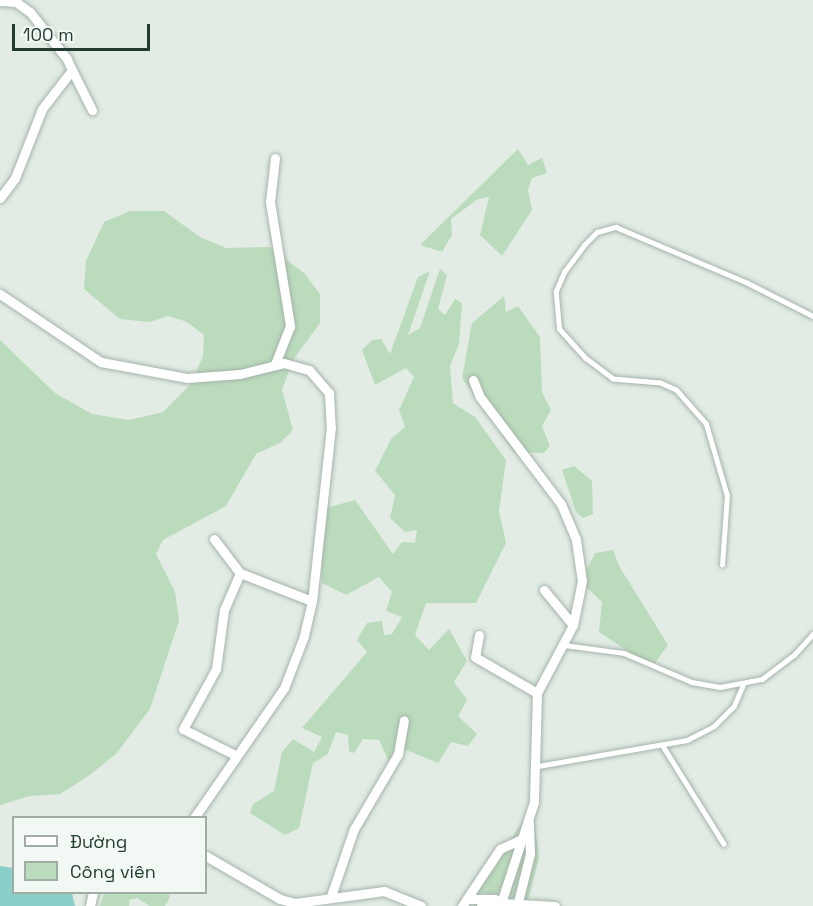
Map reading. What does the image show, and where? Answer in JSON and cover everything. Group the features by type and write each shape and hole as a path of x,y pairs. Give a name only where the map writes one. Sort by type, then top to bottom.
{"street":[{"path":"0,1 16,2 30,12 67,59 92,110"},
{"path":"0,198 15,178 42,109 72,70"},
{"path":"275,158 270,202 290,326 275,364"},
{"path":"0,294 101,362 187,378 240,374 275,364 309,370 324,385 331,404 308,624 289,677 195,816"},
{"path":"473,380 480,397 546,481 569,519 580,555 582,581 573,625 537,693 538,766 529,820 501,903"},
{"path":"214,539 240,573 312,601"},
{"path":"235,755 183,729 206,694 216,669 224,609 240,573"},
{"path":"544,590 573,625"},
{"path":"479,635 475,657 537,693"},
{"path":"331,896 354,829 398,754 404,721"},
{"path":"518,905 530,854 529,820"},
{"path":"465,903 500,849 524,838"},
{"path":"207,857 280,899 294,903 331,896 384,891 422,906"},
{"path":"342,906 345,895"},
{"path":"465,903 555,906"},
{"path":"481,906 501,903"}],"lane":[{"path":"722,565 727,496 706,424 676,390 660,383 613,379 585,359 560,329 556,291 564,272 584,245 597,232 616,227 748,283 813,316"},
{"path":"561,645 624,653 692,682 720,687 743,685 776,669 813,634"},
{"path":"538,766 663,746 714,726 734,706 743,685"},
{"path":"663,746 724,844"}],"green space":[{"path":"518,149 528,165 542,158 547,173 532,178 528,190 532,210 502,256 480,235 489,197 478,199 451,219 452,235 442,252 420,245"},
{"path":"130,211 164,211 200,237 226,248 270,247 304,273 320,294 320,323 293,360 282,390 293,430 280,443 256,454 226,506 163,540 156,554 175,592 179,621 150,709 116,754 87,777 60,794 30,796 0,805 0,340 55,393 92,414 129,420 163,412 190,385 203,356 204,335 187,322 169,316 149,322 120,319 84,289 86,261 104,222"},
{"path":"440,269 447,275 438,309 445,315 455,299 462,303 459,344 450,366 453,403 475,417 506,460 499,511 506,543 476,603 426,603 415,635 429,650 449,629 467,661 454,682 467,700 458,716 477,734 468,746 451,742 438,763 399,747 390,764 379,740 363,739 354,753 349,751 348,735 336,732 328,754 313,763 299,828 285,835 250,813 253,804 274,791 282,752 293,739 314,752 322,737 302,728 367,652 357,640 367,623 382,621 384,635 392,634 402,617 386,611 392,592 379,577 346,595 322,583 322,509 355,500 393,554 402,542 415,543 417,530 405,532 390,518 395,495 375,471 391,439 405,427 399,410 414,377 406,368 375,385 362,350 372,340 381,339 390,354 418,277 430,271 408,335 420,328"},
{"path":"504,296 506,312 518,306 540,337 542,392 551,410 542,426 550,446 544,453 514,452 462,378 472,323"},
{"path":"574,466 592,481 593,514 583,518 576,512 562,470"},
{"path":"613,550 619,566 668,645 655,663 638,658 599,632 602,602 581,582 595,553"},
{"path":"533,807 539,858 528,900 474,891"},
{"path":"104,894 168,894 170,897 165,906 150,906 137,898 129,900 129,906 100,906"}],"water":[{"path":"0,866 12,868 12,894 72,894 75,906 0,906"}]}
